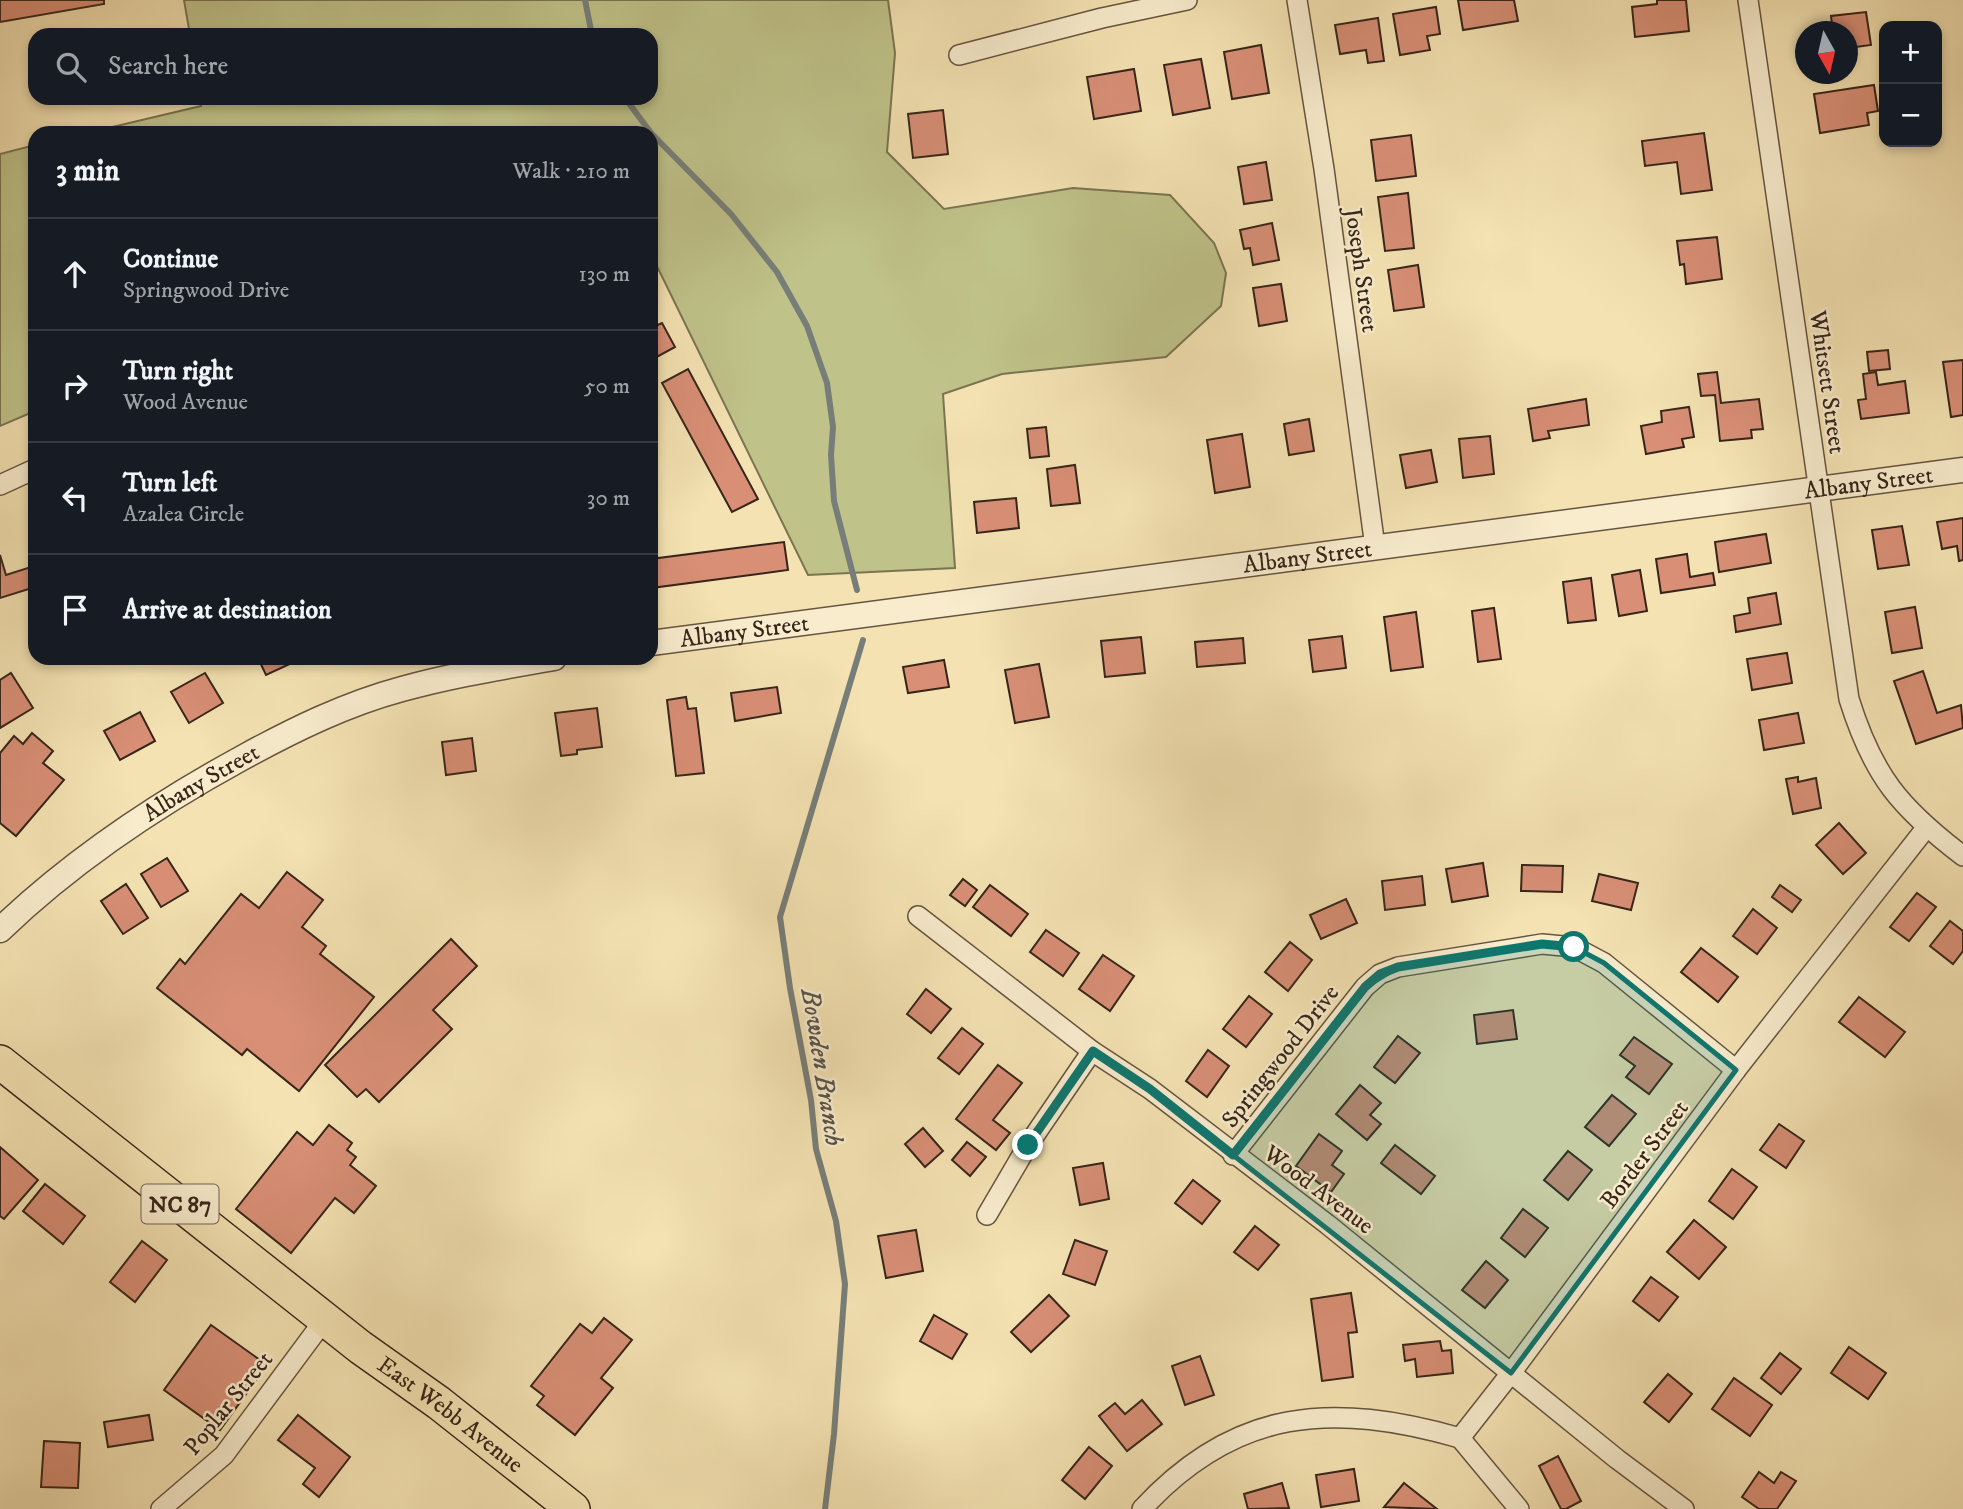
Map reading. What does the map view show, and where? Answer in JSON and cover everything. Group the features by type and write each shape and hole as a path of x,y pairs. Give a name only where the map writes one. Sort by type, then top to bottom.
{"highway":[{"name":"NC 87","path":"0,1062 325,1319"},
{"name":"East Webb Avenue","path":"325,1319 439,1403 573,1509"}],"street":[{"path":"959,55 1102,18 1187,0"},
{"name":"Joseph Street","path":"1297,0 1324,169 1375,547"},
{"name":"Whitsett Street","path":"1748,0 1849,699 1859,733 1884,780 1901,803 1926,828 1963,856"},
{"name":"Albany Street","path":"658,642 1963,470"},
{"path":"0,485 28,472"},
{"name":"Albany Street","path":"0,930 80,861 139,818 200,780 290,732 344,708 401,689 514,665"},
{"name":"Border Street","path":"1460,1438 1736,1070 1926,828"},
{"name":"Wood Avenue","path":"918,916 1093,1051 1150,1089 1233,1155 1327,1224 1684,1509"},
{"name":"Springwood Drive","path":"1233,1155 1365,987 1380,974 1398,967 1542,944 1574,947 1604,963 1736,1070"},
{"path":"987,1216 1028,1145 1093,1051"},
{"name":"Poplar Street","path":"161,1509 224,1455 325,1319"},
{"path":"1142,1509 1192,1462 1224,1444 1293,1420 1330,1416 1367,1418 1421,1427 1460,1438 1519,1509"}],"highlighted area":[{"path":"1542,944 1574,947 1604,963 1736,1070 1511,1373 1233,1155 1365,987 1398,967"}],"green space":[{"path":"184,0 888,0 895,53 887,152 944,209 1073,188 1170,195 1214,243 1226,273 1221,306 1166,357 1002,374 943,394 955,568 808,575 658,268 658,126 117,126 201,105 658,105 658,28 189,28"},
{"path":"28,147 28,414 0,426 0,154"}],"building":[{"path":"0,0 104,0 104,4 0,22"},
{"path":"1458,0 1514,0 1518,21 1463,30"},
{"path":"1657,0 1686,0 1689,31 1635,37 1632,7 1657,4"},
{"path":"1436,7 1440,34 1427,36 1430,50 1400,55 1393,14"},
{"path":"1866,12 1871,45 1858,47 1858,21 1832,21 1831,16"},
{"path":"1378,18 1384,61 1368,63 1366,50 1340,54 1335,25"},
{"path":"1261,45 1269,93 1232,99 1224,52"},
{"path":"1201,59 1210,108 1173,115 1164,65"},
{"path":"1134,69 1141,111 1094,119 1087,77"},
{"path":"1874,85 1878,111 1867,113 1869,125 1820,133 1814,94"},
{"path":"943,110 948,154 913,158 908,114"},
{"path":"1704,133 1712,190 1681,194 1677,162 1645,166 1642,141"},
{"path":"1411,135 1416,176 1376,181 1371,140"},
{"path":"1266,162 1272,200 1244,204 1238,167"},
{"path":"1408,193 1414,248 1385,251 1378,197"},
{"path":"1272,223 1279,260 1253,265 1250,248 1244,249 1240,230"},
{"path":"1717,237 1722,279 1686,284 1684,264 1680,265 1677,241"},
{"path":"1418,265 1424,307 1394,311 1388,270"},
{"path":"1281,284 1287,321 1259,326 1253,288"},
{"path":"662,323 675,347 658,356 658,325"},
{"path":"1888,350 1890,369 1869,371 1867,352"},
{"path":"1963,360 1963,415 1951,417 1943,362"},
{"path":"688,369 758,499 732,512 662,383"},
{"path":"1717,372 1721,403 1759,399 1763,429 1751,430 1752,438 1720,441 1715,395 1701,396 1698,374"},
{"path":"1876,372 1878,385 1905,381 1909,413 1861,419 1858,400 1866,399 1863,374"},
{"path":"1586,399 1589,425 1548,431 1550,438 1533,441 1528,409"},
{"path":"1689,407 1694,437 1682,439 1684,447 1646,454 1641,426 1662,422 1661,411"},
{"path":"1309,419 1314,451 1289,455 1284,424"},
{"path":"1046,427 1049,456 1030,458 1027,429"},
{"path":"1242,434 1250,487 1215,493 1207,440"},
{"path":"1490,436 1494,474 1463,478 1459,439"},
{"path":"1431,450 1437,482 1406,488 1400,455"},
{"path":"1075,465 1080,503 1051,506 1047,469"},
{"path":"1016,498 1019,528 977,533 974,502"},
{"path":"1963,518 1963,560 1959,561 1957,546 1942,549 1937,522"},
{"path":"1902,526 1909,565 1878,569 1872,530"},
{"path":"1766,534 1771,563 1719,572 1715,542"},
{"path":"784,542 788,570 658,587 658,558"},
{"path":"1687,554 1690,577 1713,573 1715,585 1661,593 1656,559"},
{"path":"0,555 6,575 28,568 28,589 0,598"},
{"path":"1640,570 1647,611 1619,616 1612,575"},
{"path":"1591,578 1596,620 1568,623 1563,582"},
{"path":"1776,593 1781,624 1736,632 1734,616 1750,613 1748,598"},
{"path":"1915,607 1922,648 1892,653 1885,612"},
{"path":"1494,608 1501,659 1478,662 1472,611"},
{"path":"1416,612 1423,667 1391,671 1384,617"},
{"path":"1342,636 1346,668 1313,672 1309,640"},
{"path":"1141,637 1145,673 1105,677 1101,641"},
{"path":"1243,638 1245,663 1197,667 1195,642"},
{"path":"1787,653 1792,683 1752,690 1747,659"},
{"path":"944,660 949,687 908,693 903,667"},
{"path":"1039,664 1049,717 1015,723 1005,670"},
{"path":"261,665 288,665 266,675"},
{"path":"1923,671 1937,713 1961,705 1963,728 1916,744 1894,681"},
{"path":"11,673 33,708 0,728 0,680"},
{"path":"205,673 223,703 189,723 171,692"},
{"path":"777,687 781,713 735,721 731,693"},
{"path":"686,697 688,709 696,708 704,773 676,776 667,700"},
{"path":"597,708 602,747 577,750 577,754 561,756 555,713"},
{"path":"140,712 155,741 120,760 104,731"},
{"path":"1798,713 1804,743 1764,750 1759,720"},
{"path":"32,733 53,751 43,763 64,780 16,836 0,823 0,753 14,736 23,744"},
{"path":"472,738 476,771 446,775 442,742"},
{"path":"1798,777 1798,782 1816,778 1821,808 1793,814 1786,779"},
{"path":"1839,823 1866,853 1843,874 1816,845"},
{"path":"167,858 188,891 161,907 141,874"},
{"path":"1483,863 1488,896 1452,902 1446,869"},
{"path":"1522,865 1563,866 1562,892 1521,891"},
{"path":"287,872 323,900 302,927 326,946 320,954 374,997 299,1091 247,1049 242,1055 157,988 180,959 185,964 241,894 259,908"},
{"path":"1599,874 1638,883 1631,910 1592,901"},
{"path":"1422,876 1425,905 1385,910 1382,881"},
{"path":"963,879 977,890 965,906 950,895"},
{"path":"126,884 148,918 123,934 101,901"},
{"path":"990,885 1028,914 1011,936 973,907"},
{"path":"1780,885 1801,900 1792,912 1772,897"},
{"path":"1917,893 1936,907 1909,941 1890,927"},
{"path":"1346,899 1357,923 1321,939 1310,915"},
{"path":"1753,909 1777,928 1757,954 1733,936"},
{"path":"1950,921 1963,931 1963,951 1953,964 1930,946"},
{"path":"1046,930 1079,953 1063,976 1030,952"},
{"path":"451,939 477,966 433,1010 452,1029 379,1102 366,1089 357,1097 325,1065"},
{"path":"1290,942 1312,960 1288,991 1265,972"},
{"path":"1701,948 1738,977 1718,1002 1681,972"},
{"path":"1103,955 1134,976 1110,1011 1079,989"},
{"path":"926,989 951,1009 931,1033 907,1014"},
{"path":"1249,996 1272,1014 1246,1047 1223,1029"},
{"path":"1859,997 1905,1032 1885,1057 1839,1022"},
{"path":"1513,1010 1517,1039 1477,1044 1474,1015"},
{"path":"962,1028 983,1044 959,1074 938,1058"},
{"path":"1398,1036 1420,1053 1395,1083 1374,1067"},
{"path":"1634,1037 1672,1064 1649,1094 1626,1077 1635,1066 1620,1055"},
{"path":"1208,1050 1229,1066 1207,1097 1186,1081"},
{"path":"998,1065 1022,1083 993,1120 1010,1133 996,1150 956,1119"},
{"path":"1360,1085 1381,1103 1370,1115 1381,1124 1367,1140 1336,1114"},
{"path":"1612,1095 1636,1114 1609,1146 1585,1127"},
{"path":"1779,1124 1804,1141 1786,1168 1760,1150"},
{"path":"329,1125 352,1143 347,1150 356,1157 350,1165 376,1186 354,1213 335,1198 291,1253 236,1209 297,1132 313,1145"},
{"path":"923,1128 943,1151 925,1167 905,1144"},
{"path":"1319,1134 1342,1151 1332,1165 1344,1174 1331,1192 1296,1166"},
{"path":"967,1142 986,1157 970,1176 952,1160"},
{"path":"1395,1145 1435,1176 1421,1194 1381,1163"},
{"path":"0,1147 38,1180 4,1219 0,1216"},
{"path":"1568,1151 1592,1170 1568,1200 1544,1180"},
{"path":"1103,1163 1109,1199 1080,1205 1073,1168"},
{"path":"1732,1169 1757,1187 1733,1219 1709,1201"},
{"path":"1193,1180 1220,1201 1202,1224 1175,1203"},
{"path":"45,1184 85,1216 63,1244 23,1211"},
{"path":"1523,1209 1548,1228 1525,1257 1501,1238"},
{"path":"1694,1220 1726,1247 1699,1279 1667,1252"},
{"path":"1255,1226 1279,1245 1258,1270 1234,1252"},
{"path":"916,1230 923,1271 886,1278 878,1236"},
{"path":"1075,1240 1107,1251 1095,1285 1063,1274"},
{"path":"142,1241 167,1260 135,1302 110,1282"},
{"path":"1486,1261 1508,1280 1485,1308 1462,1290"},
{"path":"1651,1277 1678,1297 1659,1321 1633,1301"},
{"path":"1351,1293 1357,1332 1348,1333 1353,1377 1322,1381 1311,1299"},
{"path":"1049,1295 1069,1316 1031,1352 1011,1332"},
{"path":"934,1315 967,1334 952,1359 920,1341"},
{"path":"604,1318 632,1340 601,1378 613,1388 575,1435 537,1405 544,1396 531,1386 580,1324 592,1333"},
{"path":"211,1325 267,1365 220,1430 164,1390"},
{"path":"1440,1341 1442,1351 1451,1350 1453,1373 1417,1377 1415,1359 1405,1361 1403,1345"},
{"path":"1849,1347 1886,1373 1868,1399 1831,1373"},
{"path":"1780,1353 1801,1369 1781,1394 1761,1378"},
{"path":"1200,1356 1214,1395 1185,1405 1172,1366"},
{"path":"1668,1374 1692,1394 1669,1422 1644,1402"},
{"path":"1734,1378 1772,1405 1750,1436 1712,1409"},
{"path":"1142,1400 1162,1424 1127,1451 1099,1416 1115,1403 1125,1414"},
{"path":"149,1415 153,1440 108,1447 104,1422"},
{"path":"298,1415 350,1457 319,1497 303,1484 315,1468 278,1440"},
{"path":"44,1441 80,1443 78,1488 41,1487"},
{"path":"1089,1447 1112,1466 1085,1499 1062,1480"},
{"path":"1558,1456 1581,1501 1566,1509 1561,1509 1539,1466"},
{"path":"1354,1469 1359,1501 1321,1507 1316,1475"},
{"path":"1759,1472 1774,1483 1781,1472 1796,1481 1777,1509 1759,1509 1742,1497"},
{"path":"1282,1483 1289,1508 1248,1509 1244,1494"},
{"path":"1404,1483 1437,1509 1384,1507"}],"waterway":[{"name":"Bowden Branch","path":"585,0 591,28"},
{"name":"Bowden Branch","path":"630,105 646,126"},
{"name":"Bowden Branch","path":"658,140 731,214 777,272 807,326 827,383 833,427 831,455 834,501 857,590"},
{"name":"Bowden Branch","path":"825,1509 834,1434 845,1284 836,1221 816,1149 811,1100 780,917 863,640"}],"route":[{"path":"1028,1145 1093,1051 1150,1089 1233,1155 1365,987 1380,974 1398,967 1542,944 1574,947"}]}
